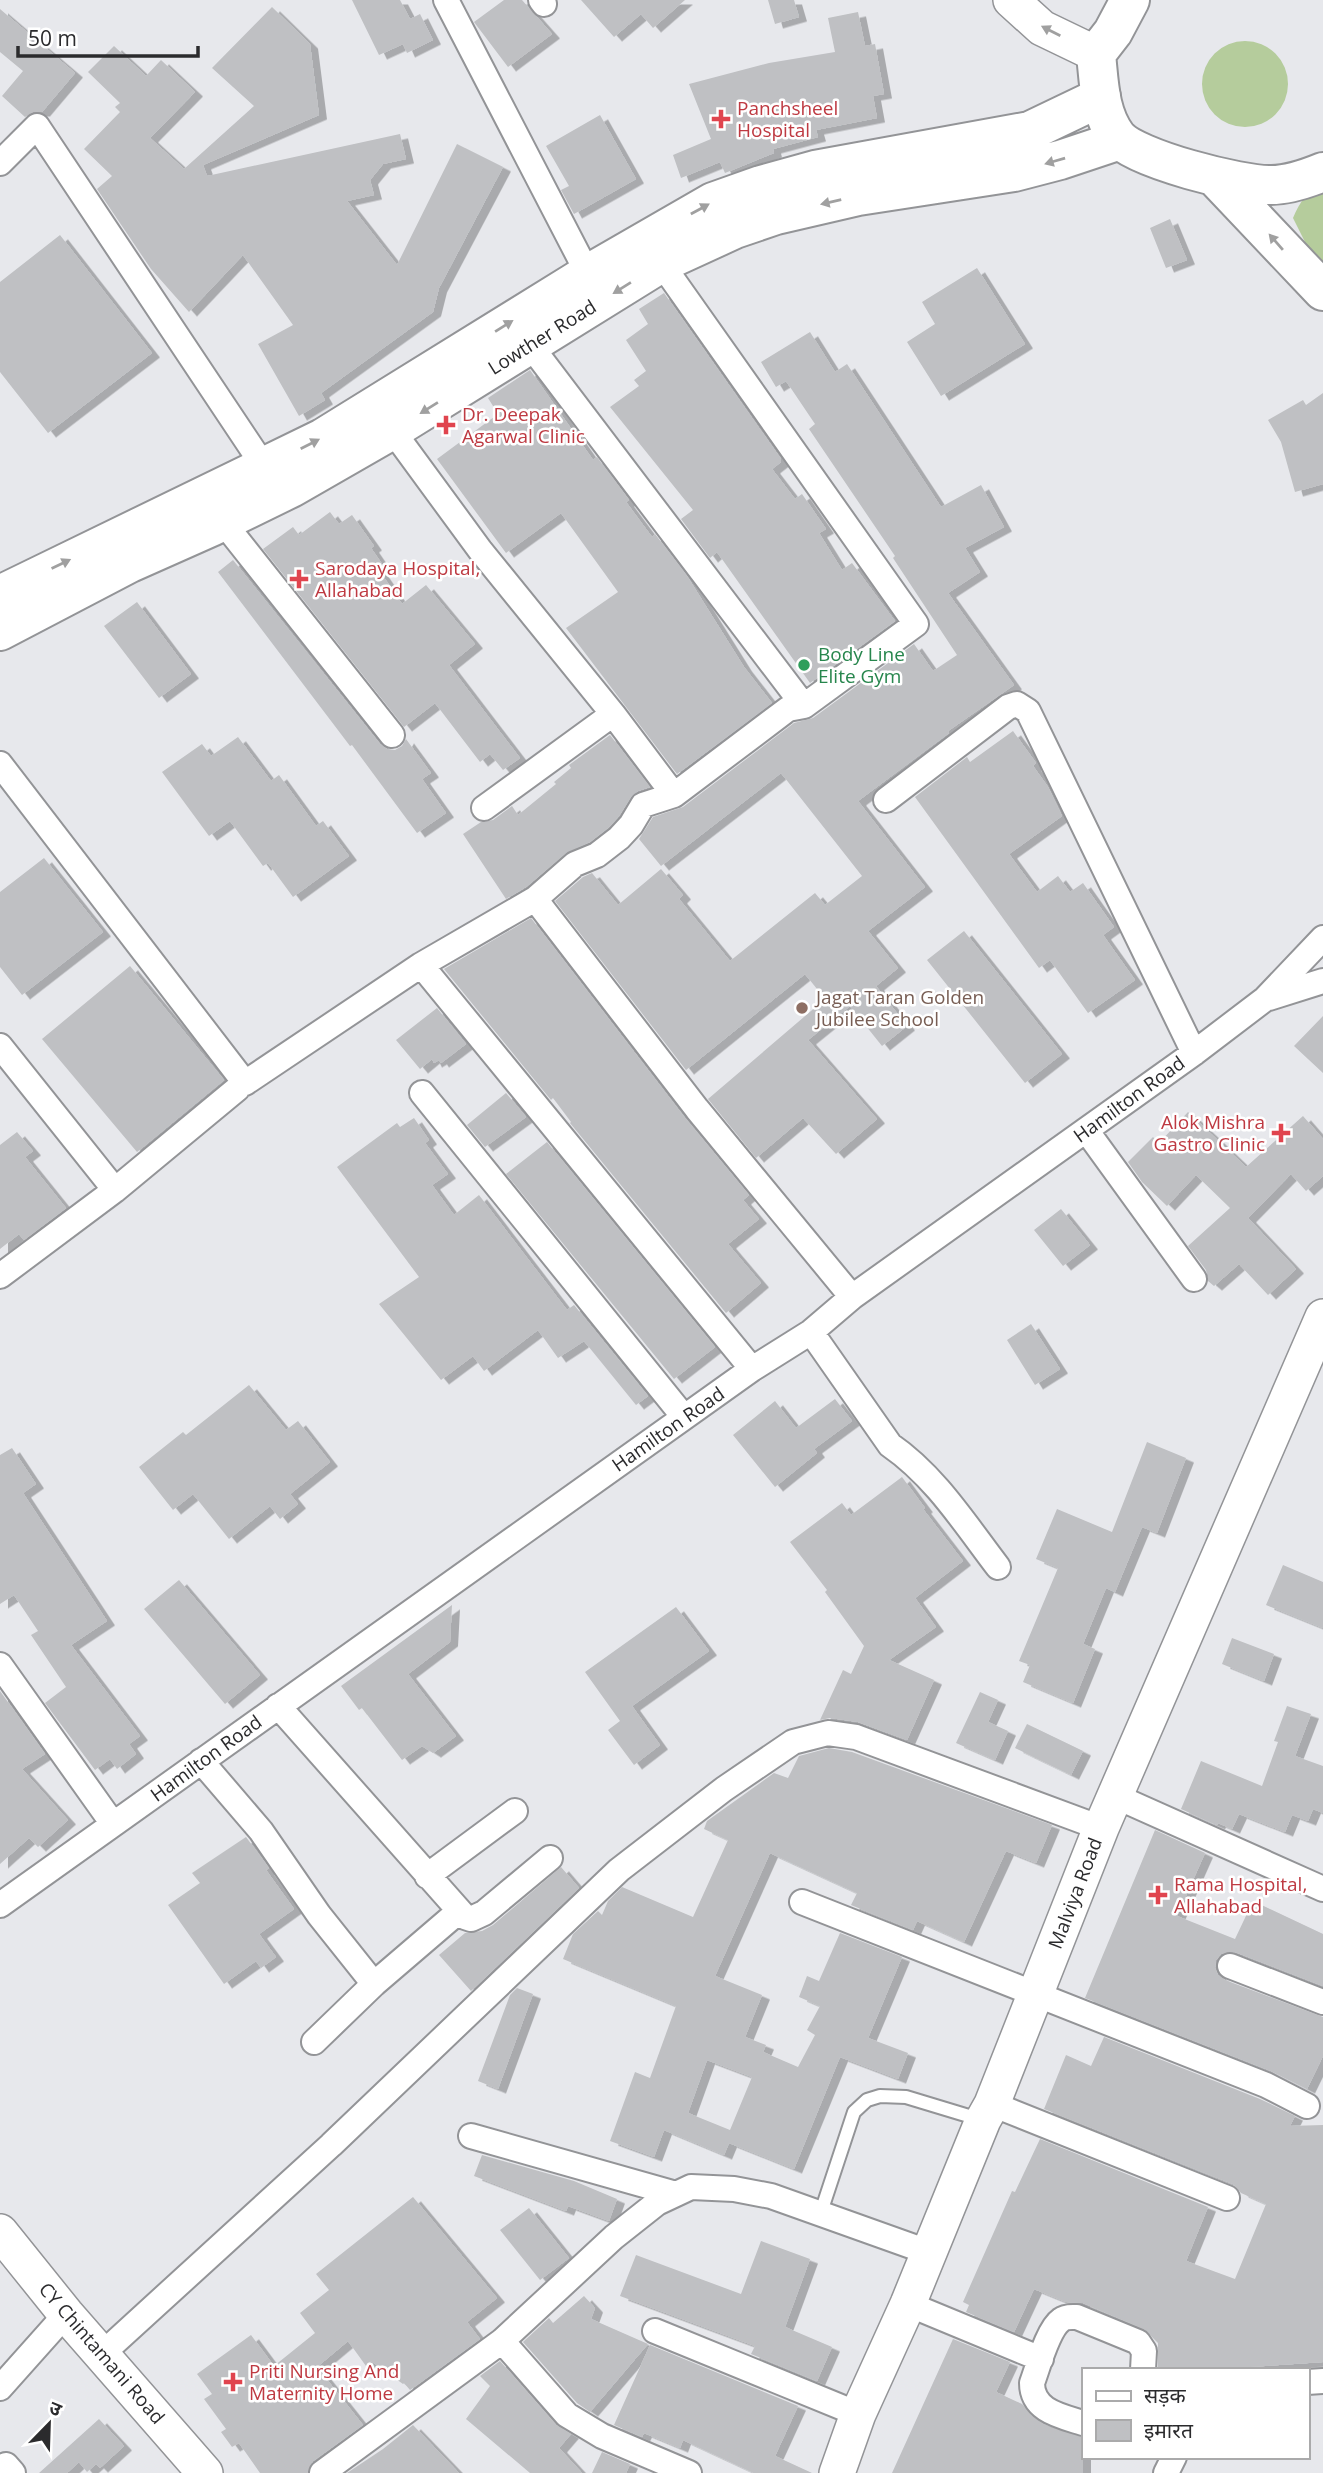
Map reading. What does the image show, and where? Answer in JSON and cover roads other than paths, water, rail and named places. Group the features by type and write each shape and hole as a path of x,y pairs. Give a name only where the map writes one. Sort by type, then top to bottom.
{"main road":[{"path":"1130,0 1096,54 1107,122 1120,140 1148,155 1215,177 1270,186 1302,181 1323,172"},
{"name":"Lowther Road","path":"0,595 323,438 588,274 713,202 815,170 1030,131 1101,97"},
{"name":"Lowther Road","path":"0,631 130,563 223,522 291,488 392,430 661,263 735,229 776,215 858,196 1014,172 1120,140"},
{"path":"1215,177 1323,291"}],"street":[{"path":"446,0 588,274"},
{"path":"1011,0 1042,28 1096,54"},
{"path":"0,163 37,126 265,468"},
{"path":"0,764 245,1083 421,965 535,899 575,864 597,855 619,838 643,805 674,795 788,709 804,706 916,624 661,263"},
{"path":"530,345 804,706"},
{"path":"392,430 480,550 613,714 674,795"},
{"path":"223,522 392,735"},
{"path":"886,800 1007,707 1017,704 1028,711 1194,1053"},
{"path":"484,808 613,714"},
{"path":"535,899 697,1108 852,1297"},
{"name":"Hamilton Road","path":"2,1899 113,1824 752,1369 811,1332 852,1297 1194,1053 1265,999 1323,938"},
{"path":"421,965 752,1369"},
{"path":"1265,999 1323,981"},
{"path":"0,1046 115,1190"},
{"path":"0,1276 115,1190 237,1090"},
{"path":"422,1093 684,1417"},
{"path":"1086,1130 1194,1279"},
{"name":"Malviya Road","path":"837,2473 858,2414 908,2304 988,2112 1101,1828 1323,1317"},
{"path":"811,1332 890,1445 904,1454 942,1493 998,1567"},
{"path":"0,1665 113,1824"},
{"path":"278,1706 465,1917 476,1917 550,1858"},
{"path":"102,2354 331,2145 619,1870 724,1789 793,1742 828,1733 856,1737 1101,1828"},
{"path":"201,1761 261,1831 320,1915 374,1984"},
{"path":"1115,1796 1323,1889"},
{"path":"427,1876 515,1811"},
{"path":"802,1902 1266,2085 1307,2106"},
{"path":"314,2042 374,1984 458,1912"},
{"path":"1230,1966 1323,2002"},
{"path":"988,2112 1227,2198"},
{"path":"471,2136 676,2194"},
{"path":"322,2473 502,2341 614,2237 657,2203 691,2187 734,2189 771,2196 928,2252"},
{"name":"CY Chintamani Road","path":"0,2231 66,2314 205,2473"},
{"path":"908,2304 1041,2359"},
{"path":"0,2388 66,2314"},
{"path":"1082,2423 1046,2411 1032,2389 1032,2382 1051,2332 1059,2320 1068,2316 1077,2317 1138,2342 1144,2351 1143,2368"},
{"path":"655,2331 858,2414"},
{"path":"502,2341 567,2415 602,2436 690,2473"}],"lane":[{"path":"821,2212 855,2112 867,2100 880,2096 906,2097 988,2112"}],"place":[{"name":"Panchsheel Hospital","path":"721,119"},
{"name":"Dr. Deepak Agarwal Clinic","path":"446,425"},
{"name":"Sarodaya Hospital, Allahabad","path":"299,579"},
{"name":"Body Line Elite Gym","path":"804,665"},
{"name":"Jagat Taran Golden Jubilee School","path":"802,1008"},
{"name":"Alok Mishra Gastro Clinic","path":"1281,1133"},
{"name":"Rama Hospital, Allahabad","path":"1158,1895"},
{"name":"Priti Nursing And Maternity Home","path":"233,2382"}]}
